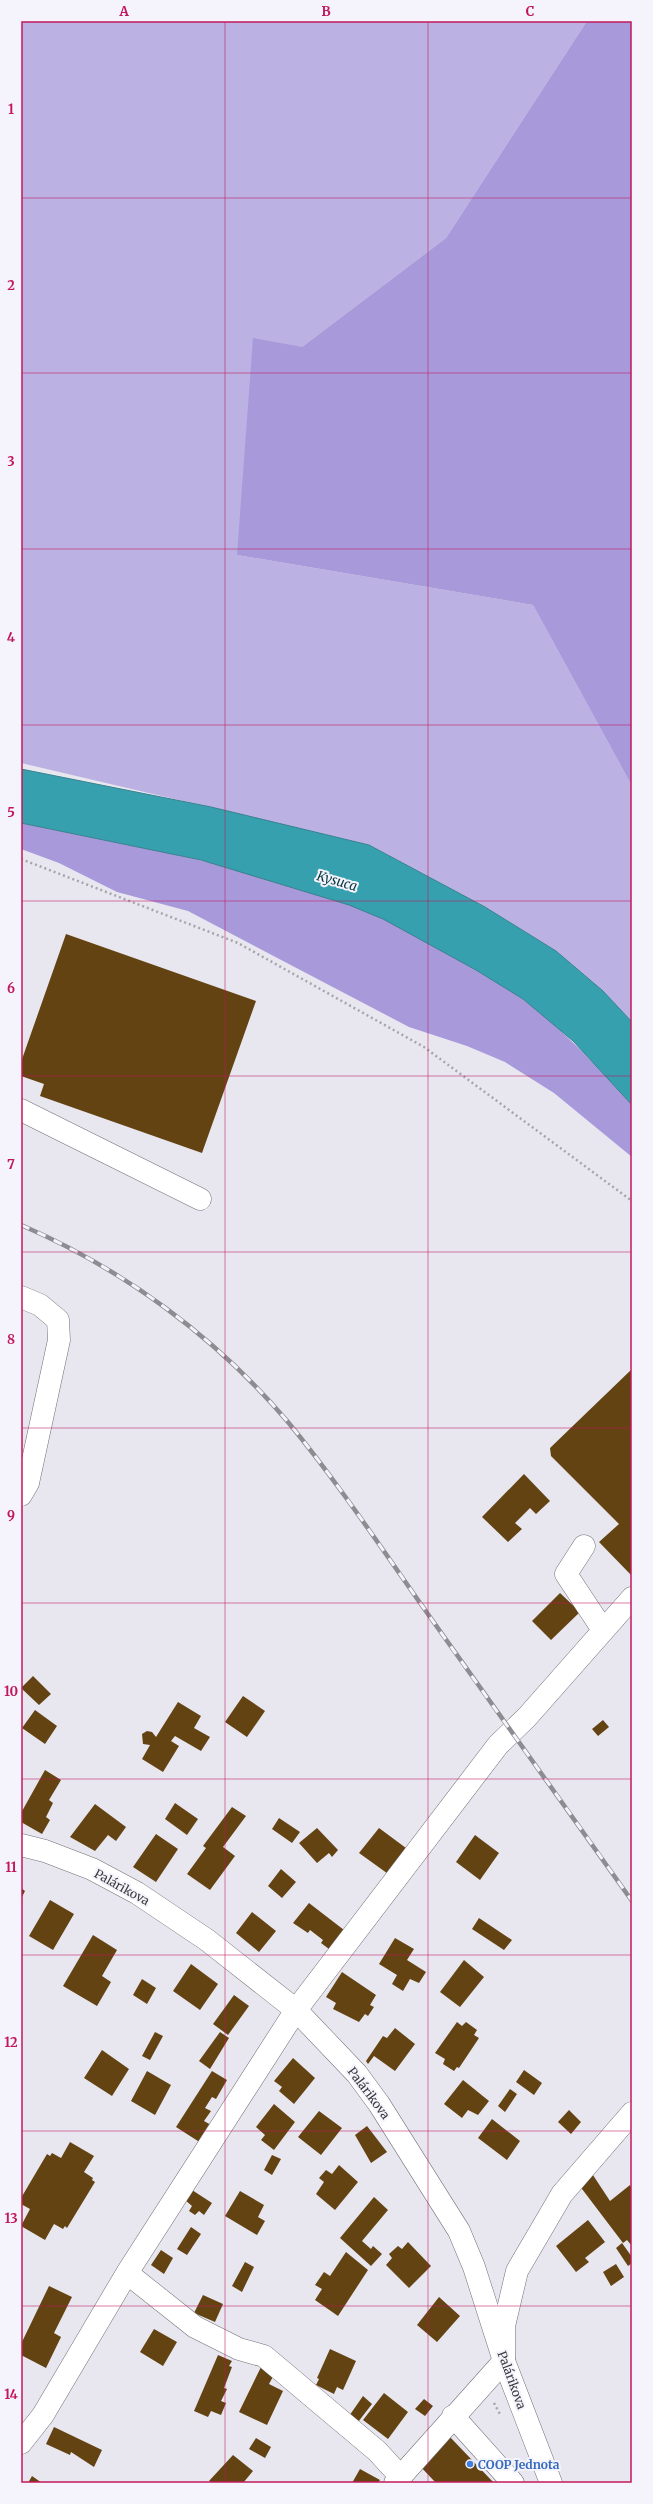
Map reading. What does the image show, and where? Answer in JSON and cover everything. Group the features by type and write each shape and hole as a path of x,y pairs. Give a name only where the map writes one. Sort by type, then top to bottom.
{"street":[{"path":"21,1110 200,1199"},
{"path":"21,1297 40,1305 58,1320 59,1340 28,1483 21,1494"},
{"path":"584,1546 566,1574 603,1630"},
{"path":"21,2443 43,2416 127,2273 296,2010 498,1746 527,1717 632,1598"},
{"name":"Palárikova","path":"21,1845 45,1851 92,1869 137,1893 207,1940 296,2010 357,2074 380,2104 452,2219 474,2267 504,2361 551,2483"},
{"path":"127,2273 195,2327 239,2349 264,2356 377,2452 397,2480 504,2361 504,2326 517,2271 562,2194 632,2113"},
{"path":"453,2416 513,2483"}],"path":[{"path":"21,859 238,943 266,958 424,1047 632,1201"}],"shaded area":[{"path":"21,21 587,21 446,238 302,347 237,555 533,605 632,786 632,1022 603,991 556,951 485,907 369,845 21,763"},
{"path":"587,21 632,21 632,786 533,605 237,555 253,338 302,347 446,238"},
{"path":"21,823 204,861 250,873 339,901 382,918 406,930 485,975 523,999 580,1049 632,1105 632,1157 554,1093 505,1062 467,1046 409,1027 188,911 117,892 59,863 21,849"}],"water":[{"name":"Kysuca","path":"21,769 211,807 369,845 485,907 556,951 603,991 632,1022 632,1105 573,1041 523,999 476,970 383,919 349,905 201,860 21,823"}],"building":[{"path":"66,934 256,1001 202,1153 40,1096 44,1084 21,1076 21,1062"},
{"path":"632,1369 632,1576 599,1542 619,1524 551,1456 550,1448"},
{"path":"524,1474 550,1501 536,1514 530,1508 515,1523 522,1529 508,1542 482,1517"},
{"path":"560,1593 580,1612 551,1640 532,1621"},
{"path":"33,1676 51,1694 39,1705 21,1688"},
{"path":"243,1696 265,1711 247,1737 225,1722"},
{"path":"178,1702 201,1716 194,1728 210,1737 201,1751 175,1736 171,1741 179,1746 163,1772 142,1759 150,1745 143,1744 142,1734 147,1731 152,1732 156,1737"},
{"path":"35,1710 57,1726 45,1744 22,1728"},
{"path":"603,1720 609,1727 598,1736 592,1729"},
{"path":"45,1770 61,1780 49,1800 53,1803 46,1817 50,1820 42,1834 21,1822 21,1813"},
{"path":"175,1803 198,1819 187,1835 165,1819"},
{"path":"95,1804 126,1827 116,1841 108,1835 95,1851 70,1837"},
{"path":"232,1807 246,1816 223,1847 235,1856 210,1890 187,1874 206,1848 203,1846"},
{"path":"279,1818 300,1832 292,1843 272,1829"},
{"path":"317,1828 338,1850 332,1857 329,1853 317,1863 299,1843"},
{"path":"379,1828 410,1851 391,1876 359,1853"},
{"path":"156,1834 178,1849 156,1882 133,1867"},
{"path":"475,1835 499,1853 480,1880 456,1862"},
{"path":"281,1869 296,1882 282,1898 268,1886"},
{"path":"21,1888 25,1891 21,1899"},
{"path":"50,1900 74,1914 53,1950 29,1936"},
{"path":"309,1903 344,1930 329,1949 321,1943 323,1940 310,1930 308,1933 293,1923"},
{"path":"252,1912 276,1931 259,1952 236,1933"},
{"path":"479,1918 512,1940 504,1950 472,1929"},
{"path":"93,1935 117,1950 102,1976 111,1982 97,2006 63,1986"},
{"path":"395,1938 414,1949 407,1960 426,1972 419,1983 410,1979 403,1991 392,1984 397,1975 379,1964"},
{"path":"464,1960 484,1977 460,2007 440,1992"},
{"path":"191,1964 218,1984 200,2010 173,1991"},
{"path":"342,1972 376,1995 370,2005 374,2007 368,2016 365,2014 359,2022 333,2009 336,2003 326,1997"},
{"path":"142,1979 156,1988 147,2004 133,1995"},
{"path":"234,1995 249,2006 228,2035 213,2024"},
{"path":"457,2022 462,2026 466,2022 477,2030 474,2035 479,2038 459,2068 457,2067 454,2071 443,2064 445,2059 435,2053"},
{"path":"395,2028 415,2044 395,2071 374,2056 368,2064 366,2061 383,2036 387,2038"},
{"path":"155,2032 163,2036 150,2060 142,2056"},
{"path":"220,2032 229,2038 210,2069 199,2061"},
{"path":"102,2050 129,2069 112,2096 84,2078"},
{"path":"293,2058 315,2078 294,2104 279,2091 282,2087 274,2081"},
{"path":"524,2070 542,2083 534,2095 516,2082"},
{"path":"147,2071 171,2085 155,2115 131,2101"},
{"path":"212,2071 227,2080 216,2099 212,2097 205,2108 211,2111 204,2121 211,2125 201,2143 176,2127"},
{"path":"463,2080 489,2101 478,2115 468,2110 462,2118 444,2104"},
{"path":"510,2089 517,2094 505,2112 498,2106"},
{"path":"274,2104 295,2122 274,2150 261,2140 265,2135 256,2127"},
{"path":"569,2110 581,2122 571,2134 558,2122"},
{"path":"319,2111 342,2128 321,2155 298,2137"},
{"path":"492,2119 520,2141 507,2160 478,2138"},
{"path":"367,2126 387,2152 371,2163 355,2135"},
{"path":"70,2142 94,2156 84,2172 93,2178 92,2180 95,2182 67,2228 65,2226 63,2229 54,2224 45,2240 21,2226 30,2209 21,2204 21,2198 47,2154 50,2156 52,2153 61,2158"},
{"path":"272,2155 281,2159 272,2175 264,2170"},
{"path":"339,2165 358,2182 335,2210 316,2194 324,2182 319,2178 326,2170 332,2174"},
{"path":"589,2169 610,2201 630,2185 632,2189 632,2246 627,2240 623,2243 579,2185"},
{"path":"192,2190 212,2203 204,2215 199,2211 195,2215 189,2211 192,2206 185,2200"},
{"path":"240,2191 264,2205 258,2217 265,2221 257,2235 225,2216"},
{"path":"374,2197 388,2210 362,2241 371,2249 373,2246 382,2254 371,2266 340,2238"},
{"path":"588,2220 605,2242 585,2258 589,2262 576,2272 556,2246"},
{"path":"191,2227 201,2234 187,2255 177,2249"},
{"path":"408,2242 431,2266 409,2288 386,2265 392,2258 389,2254 398,2246 402,2249"},
{"path":"622,2243 632,2257 632,2263 628,2266 616,2248"},
{"path":"161,2250 173,2258 164,2274 151,2265"},
{"path":"346,2252 368,2270 338,2316 315,2300 322,2289 315,2285 324,2272 330,2276"},
{"path":"245,2262 254,2267 242,2292 232,2286"},
{"path":"616,2264 624,2277 611,2286 603,2272"},
{"path":"49,2286 72,2297 54,2333 61,2337 46,2368 21,2355 21,2344"},
{"path":"203,2295 223,2304 215,2322 194,2313"},
{"path":"439,2297 460,2316 437,2342 417,2325"},
{"path":"154,2329 177,2342 163,2366 140,2352"},
{"path":"330,2349 356,2361 343,2390 337,2387 334,2394 316,2385 319,2379 317,2378"},
{"path":"218,2355 232,2361 229,2366 232,2367 224,2388 227,2389 221,2401 226,2403 221,2415 211,2411 208,2417 194,2411"},
{"path":"261,2367 275,2373 269,2384 283,2391 267,2425 239,2412"},
{"path":"384,2393 408,2412 388,2439 363,2420"},
{"path":"363,2396 372,2404 355,2426 347,2419"},
{"path":"424,2399 433,2406 425,2416 415,2409"},
{"path":"54,2427 102,2450 94,2467 71,2452 70,2455 46,2444"},
{"path":"450,2437 494,2483 436,2483 419,2465"},
{"path":"256,2438 271,2447 265,2458 249,2449"},
{"path":"233,2455 253,2471 243,2483 212,2483 209,2481"},
{"path":"360,2469 380,2480 378,2483 352,2483"},
{"path":"32,2476 42,2483 28,2483"}],"railway":[{"path":"21,1225 96,1262 166,1308 199,1334 260,1391 288,1422 343,1494 632,1901"}],"place":[{"name":"COOP Jednota","path":"470,2464"}]}
